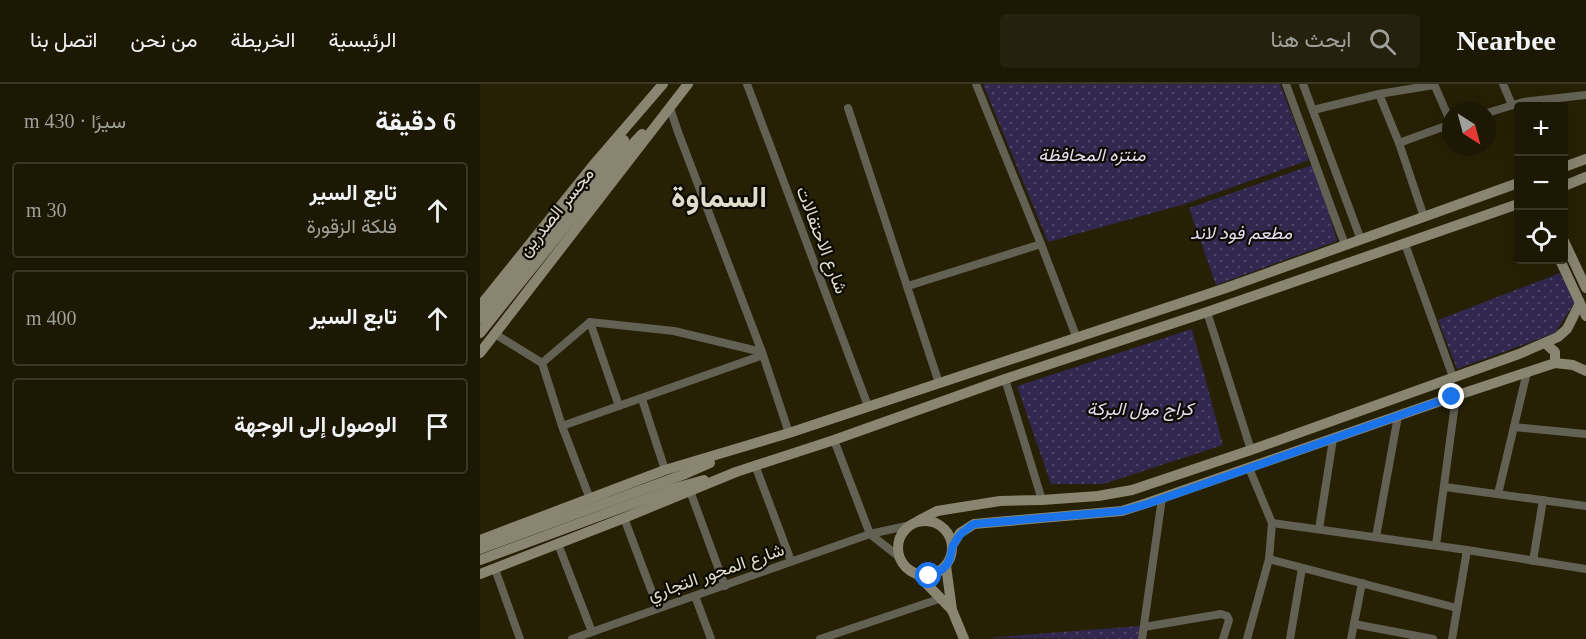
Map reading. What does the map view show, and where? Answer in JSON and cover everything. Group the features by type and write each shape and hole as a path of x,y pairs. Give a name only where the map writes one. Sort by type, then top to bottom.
{"main road":[{"path":"480,306 595,163 663,84"},
{"path":"480,353 688,84"},
{"name":"مجسر الصدرين","path":"480,333 622,149 625,139 646,104"},
{"name":"مجسر الصدرين","path":"480,319 622,149 663,117"},
{"path":"1568,165 1586,159"},
{"path":"1568,184 1583,178"},
{"path":"1568,188 1583,178"},
{"path":"480,549 697,469 740,448 1226,288 1514,184"},
{"path":"480,574 755,465 834,440 1005,379 1514,205"},
{"path":"1478,218 1514,213"},
{"path":"1568,252 1586,288"},
{"path":"1562,264 1586,316"},
{"path":"914,523 929,521 938,524 950,538 951,557 946,566 929,576 920,576 910,572 898,556 897,548 903,532 914,523 937,511 1000,501 1098,496 1132,490 1251,450 1545,343 1558,337 1567,328 1580,303"},
{"path":"1545,343 1555,352 1555,363"},
{"path":"952,546 960,533 974,524 1122,511 1555,363 1573,365 1586,371"},
{"path":"480,540 590,498 671,479 736,472"},
{"path":"480,560 671,479"},
{"path":"946,566 952,610 964,639"},
{"path":"920,576 952,610"}],"street":[{"name":"شارع الاحتفالات","path":"747,84 868,406"},
{"path":"976,84 1076,336"},
{"path":"1286,84 1345,245"},
{"path":"1303,84 1361,240"},
{"path":"1503,84 1512,105"},
{"path":"1313,110 1379,94 1434,85 1442,103"},
{"path":"1379,94 1400,143 1424,217"},
{"path":"1496,109 1523,102 1586,95"},
{"path":"670,108 762,353 789,433"},
{"path":"848,108 939,383"},
{"path":"1400,143 1442,127"},
{"path":"908,286 1041,244"},
{"path":"1405,244 1453,377"},
{"path":"1207,312 1251,450"},
{"path":"542,363 590,322 675,331 762,353"},
{"path":"590,322 619,406"},
{"path":"495,334 542,363 562,426 590,498"},
{"path":"562,426 642,399 762,353"},
{"path":"1498,494 1527,372"},
{"path":"1005,379 1042,500"},
{"path":"1437,545 1456,396"},
{"path":"642,399 671,479"},
{"path":"1376,537 1398,416"},
{"path":"1514,427 1586,434"},
{"path":"1319,529 1333,439"},
{"path":"834,440 870,534 898,556"},
{"path":"755,465 791,561"},
{"path":"1248,639 1269,559 1272,523 1249,468"},
{"path":"1445,487 1586,506"},
{"path":"690,491 725,585"},
{"path":"1142,639 1162,498"},
{"path":"1533,561 1543,500"},
{"path":"624,518 658,608"},
{"name":"شارع المحور التجاري","path":"572,639 870,534 914,523"},
{"path":"1272,523 1437,545 1586,569"},
{"path":"558,544 592,632"},
{"path":"1452,639 1467,550"},
{"path":"1269,559 1457,608"},
{"path":"1290,639 1302,568"},
{"path":"495,569 520,639"},
{"path":"1351,639 1362,583"},
{"path":"695,596 711,639"},
{"path":"820,639 942,598"},
{"path":"1144,627 1221,614 1227,616 1229,620 1222,639"},
{"path":"1354,624 1433,639"}],"green space":[{"name":"منتزه المحافظة","path":"983,84 1280,84 1309,160 1185,204 1048,242"},
{"name":"مطعم فود لاند","path":"1315,164 1337,241 1216,285 1189,208"},
{"path":"1560,273 1575,302 1555,333 1457,369 1438,320"},
{"name":"كراج مول البركة","path":"1192,329 1223,445 1103,484 1051,484 1017,386"},
{"path":"1140,626 1138,639 985,638"}],"district":[{"name":"السماوة","path":"719,197"}],"route":[{"path":"929,576 946,566 951,557 952,546 960,533 974,524 1122,511 1452,397"}]}
